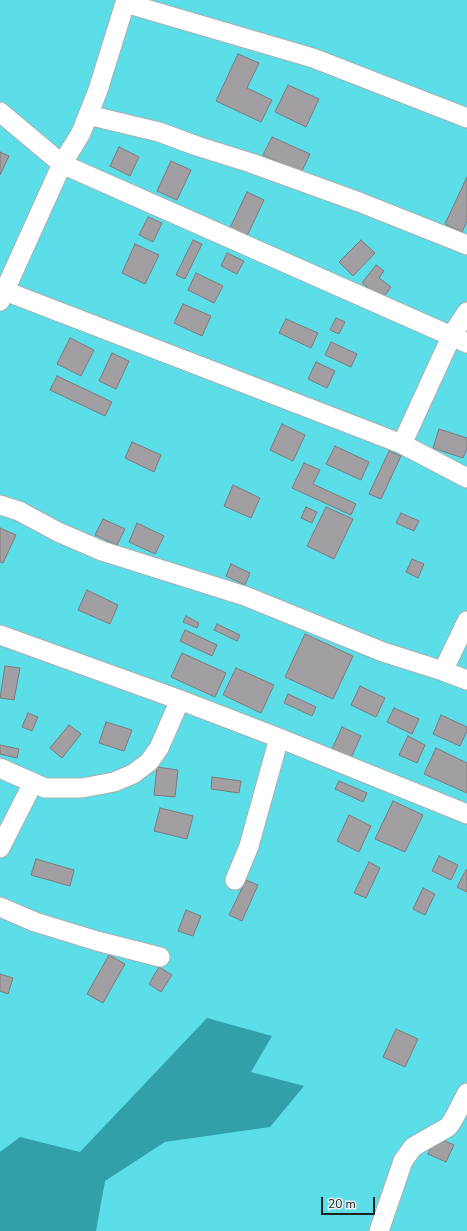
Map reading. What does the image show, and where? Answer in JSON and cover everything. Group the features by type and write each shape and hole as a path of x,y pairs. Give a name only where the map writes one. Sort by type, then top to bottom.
{"street":[{"path":"467,118 313,58 126,1 98,90 88,116 62,164 2,294 402,444 467,478"},
{"path":"0,112 62,164 459,339"},
{"path":"88,116 159,132 251,163 360,202 467,245"},
{"path":"402,444 459,339 467,312"},
{"path":"0,505 19,511 58,532 102,551 245,596 278,608 383,652 467,680"},
{"path":"443,671 467,621"},
{"path":"0,635 180,700 279,738 467,814"},
{"path":"0,768 45,788 82,788 114,782 134,774 149,762 159,748 180,700"},
{"path":"235,880 249,846 279,738"},
{"path":"0,848 33,783"},
{"path":"0,907 35,922 97,942 160,957"},
{"path":"379,1231 403,1161 414,1147 448,1127 467,1093"}],"shaded area":[{"path":"0,0 467,0 467,1231 0,1231"},
{"path":"207,1018 272,1036 251,1072 304,1086 270,1127 165,1142 105,1181 96,1231 0,1231 0,1152 20,1137 80,1152"}],"building":[{"path":"238,54 259,63 247,88 272,100 261,122 216,101"},
{"path":"288,85 319,99 306,127 275,112"},
{"path":"272,137 310,154 301,173 263,155"},
{"path":"119,147 139,157 130,176 110,166"},
{"path":"0,152 9,156 0,175"},
{"path":"171,161 191,170 177,200 157,191"},
{"path":"467,177 467,221 462,232 445,224"},
{"path":"247,192 264,200 247,236 230,228"},
{"path":"148,217 162,223 153,242 139,235"},
{"path":"193,240 202,244 185,279 176,275"},
{"path":"361,240 375,253 353,276 339,262"},
{"path":"135,244 159,255 145,284 122,273"},
{"path":"227,253 244,261 237,274 221,266"},
{"path":"376,265 384,271 379,278 391,287 382,299 362,283"},
{"path":"196,273 223,286 214,303 188,290"},
{"path":"183,304 211,316 202,336 174,323"},
{"path":"336,318 345,322 339,334 330,330"},
{"path":"286,319 318,333 311,348 279,333"},
{"path":"70,338 94,350 81,376 57,364"},
{"path":"331,342 357,354 351,367 325,355"},
{"path":"112,353 129,361 116,389 99,381"},
{"path":"316,362 335,371 327,388 308,379"},
{"path":"57,376 112,402 105,416 50,390"},
{"path":"282,424 305,435 293,461 270,450"},
{"path":"439,429 467,438 467,448 463,458 433,448"},
{"path":"132,442 161,455 154,472 125,458"},
{"path":"335,446 369,462 361,480 326,464"},
{"path":"389,451 401,456 381,499 369,494"},
{"path":"304,463 320,470 313,484 356,504 351,515 292,488"},
{"path":"233,485 260,498 251,518 224,506"},
{"path":"306,507 317,512 312,523 301,518"},
{"path":"326,507 353,519 334,559 307,546"},
{"path":"401,513 419,521 414,531 396,523"},
{"path":"103,519 125,529 117,545 95,535"},
{"path":"137,523 164,536 155,554 129,542"},
{"path":"0,528 16,535 3,563 0,562"},
{"path":"412,559 424,564 418,578 406,572"},
{"path":"231,564 250,573 245,585 226,576"},
{"path":"87,590 118,605 110,624 78,610"},
{"path":"186,616 199,623 197,628 183,622"},
{"path":"217,624 240,635 237,641 214,630"},
{"path":"185,630 217,645 212,656 180,641"},
{"path":"305,634 353,656 333,699 285,677"},
{"path":"182,653 226,673 215,697 171,677"},
{"path":"5,666 20,668 14,700 0,698"},
{"path":"236,668 274,685 261,713 223,695"},
{"path":"360,686 385,698 376,717 351,705"},
{"path":"288,694 316,707 312,716 284,703"},
{"path":"394,708 419,719 412,734 387,722"},
{"path":"28,713 38,717 32,731 22,727"},
{"path":"441,715 467,727 467,731 460,746 433,734"},
{"path":"106,722 132,730 124,751 99,743"},
{"path":"69,725 81,734 62,758 50,748"},
{"path":"342,727 361,736 351,758 332,749"},
{"path":"408,736 425,745 417,763 399,755"},
{"path":"0,745 19,749 17,758 0,754"},
{"path":"436,748 467,763 467,793 424,774"},
{"path":"157,767 178,770 175,797 154,795"},
{"path":"212,777 241,781 239,793 211,789"},
{"path":"339,781 367,793 363,802 335,789"},
{"path":"393,801 423,815 405,852 375,839"},
{"path":"160,808 193,816 187,839 154,831"},
{"path":"349,815 371,826 359,852 337,841"},
{"path":"439,856 458,865 451,880 432,871"},
{"path":"36,859 74,870 70,886 31,875"},
{"path":"369,862 380,868 366,898 354,893"},
{"path":"467,870 467,892 457,887"},
{"path":"246,880 258,885 242,921 229,915"},
{"path":"423,888 435,894 425,915 413,909"},
{"path":"186,910 201,916 193,936 178,931"},
{"path":"109,955 125,964 103,1003 87,994"},
{"path":"159,967 172,975 161,992 149,984"},
{"path":"0,974 13,978 8,994 0,991"},
{"path":"396,1029 418,1039 405,1067 383,1057"},
{"path":"436,1137 454,1145 446,1162 428,1154"}]}
